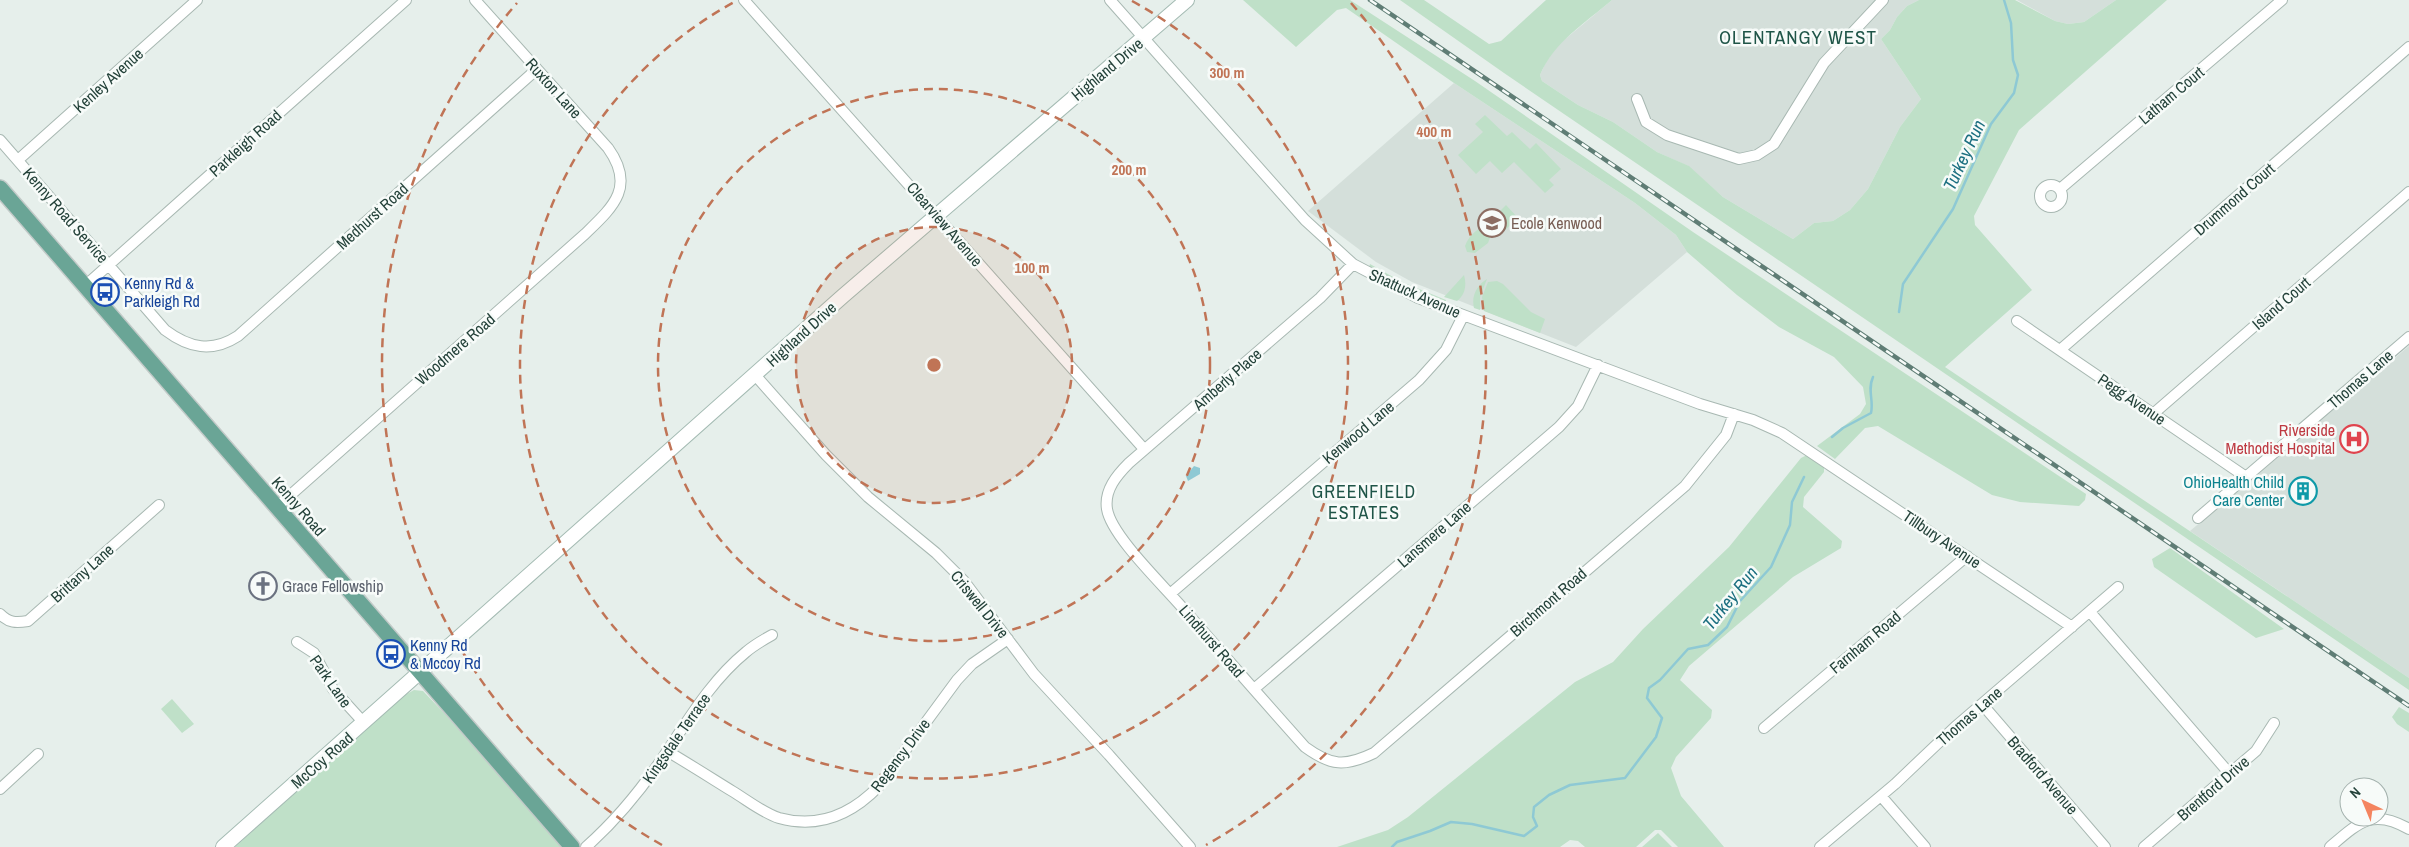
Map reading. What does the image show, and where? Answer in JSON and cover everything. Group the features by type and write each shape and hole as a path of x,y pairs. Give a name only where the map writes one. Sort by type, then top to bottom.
{"main road":[{"name":"Kenny Road","path":"0,188 572,847"}],"street":[{"name":"Kenley Avenue","path":"18,160 197,0"},
{"name":"Parkleigh Road","path":"85,286 406,0"},
{"name":"Ruxton Lane","path":"476,0 608,148 617,164 621,182"},
{"name":"Clearview Avenue","path":"744,0 1144,449"},
{"name":"Shattuck Avenue","path":"1110,0 1310,225 1353,264 1418,298 1734,414 1782,433 1812,451"},
{"name":"Highland Drive","path":"420,673 755,375 1187,0"},
{"path":"1637,99 1646,122 1668,135 1739,159 1757,155 1778,139 1820,67 1883,0"},
{"name":"Latham Court","path":"2060,190 2282,0"},
{"name":"Drummond Court","path":"2060,350 2409,47"},
{"name":"Medhurst Road","path":"199,347 219,345 238,336 537,69"},
{"name":"Kenny Road Service","path":"0,140 166,330 181,342 199,347"},
{"name":"Woodmere Road","path":"276,507 585,234 612,208 619,195 621,182"},
{"name":"Island Court","path":"2153,414 2409,192"},
{"name":"Amberly Place","path":"1107,498 1114,478 1144,449 1320,298 1353,264"},
{"name":"Kenwood Lane","path":"1170,594 1419,380 1446,350 1463,316"},
{"name":"Pegg Avenue","path":"2017,322 2246,477"},
{"name":"Thomas Lane","path":"2198,518 2409,337"},
{"name":"Lansmere Lane","path":"1254,689 1559,427 1578,406 1598,365"},
{"name":"Criswell Drive","path":"755,375 826,454 868,497 936,553 964,581 1040,681 1110,755 1190,847"},
{"name":"Birchmont Road","path":"1340,764 1358,761 1374,752 1685,486 1726,435 1734,414"},
{"name":"Tillbury Avenue","path":"1812,451 2072,627"},
{"name":"Lindhurst Road","path":"1107,498 1110,520 1117,532 1170,594 1305,747 1321,759 1340,764"},
{"name":"Brittany Lane","path":"0,614 8,621 16,623 28,620 159,505"},
{"name":"Farnham Road","path":"1764,728 1967,556"},
{"name":"Thomas Lane","path":"1820,847 1881,796 1982,704 2118,587"},
{"path":"2090,612 2229,774"},
{"name":"Kingsdale Terrace","path":"586,847 630,801 667,751 694,708 714,684 746,652 772,635"},
{"name":"Regency Drive","path":"667,751 778,817 800,821 821,821 843,815 864,802 879,786 957,680 972,664 1008,639"},
{"name":"Park Lane","path":"297,642 314,653 333,689 364,723"},
{"name":"McCoy Road","path":"223,847 420,673"},
{"name":"Bradford Avenue","path":"1982,704 2105,847"},
{"name":"Brentford Drive","path":"2144,847 2256,751 2274,723"},
{"path":"0,789 38,754"},
{"path":"1881,796 1925,847"},
{"path":"2330,847 2350,830 2368,819 2389,819 2409,829"}],"shaded area":[{"path":"1612,0 1919,0 1907,6 1881,39 1921,99 1900,127 1868,189 1850,210 1833,221 1814,223 1793,239 1723,197 1688,166 1657,152 1613,122 1578,105 1542,81 1540,75 1557,46"},
{"path":"2017,0 2116,0 2084,22 2068,24 2055,21"},
{"name":"Ecole Kenwood","path":"1454,83 1635,203 1676,235 1687,252 1576,347 1412,282 1376,262 1308,211"},
{"name":"Riverside Methodist Hospital","path":"2409,346 2409,678 2190,531"}],"green space":[{"path":"1243,0 1350,0 1475,81 1693,232 2086,494 2085,500 2079,506 2020,502 1992,495 1878,426 1865,428 1835,459 1817,446 1860,414 1866,404 1863,387 1834,357 1779,327 1737,295 1687,252 1676,235 1635,203 1454,83 1346,8 1337,10 1296,47"},
{"path":"1400,0 1424,0 1489,44 1501,41 1546,0 1612,0 1571,34 1553,53 1540,75 1542,81 1578,105 1613,122 1657,152 1689,166 1723,197 1793,239 1814,223 1833,221 1850,210 1868,189 1900,127 1921,99 1881,39 1907,6 1919,0 2015,0 2055,21 2068,24 2084,22 2116,0 2167,0 2019,130 1974,216 1975,225 2032,290 1945,367 2409,678 2409,690 1504,73"},
{"path":"1485,115 1507,136 1512,132 1530,149 1536,143 1561,169 1549,180 1554,185 1545,193 1514,162 1502,173 1490,161 1476,174 1458,155 1483,132 1475,124"},
{"path":"1506,205 1518,218 1503,232 1491,220"},
{"path":"1487,227 1492,232 1488,243 1475,253 1467,252 1465,246 1471,236 1479,229"},
{"path":"1370,264 1402,282 1446,300 1446,302 1401,285 1369,267"},
{"path":"1464,275 1465,290 1460,299 1457,301 1444,297"},
{"path":"1487,279 1480,297 1480,310 1474,308 1474,295 1480,284"},
{"path":"1497,281 1503,284 1531,312 1545,319 1540,333 1484,311 1482,297 1488,282"},
{"path":"1809,454 1824,465 1824,472 1804,497 1803,507 1842,541 1841,548 1793,577 1689,666 1680,680 1712,710 1711,718 1676,757 1671,768 1681,796 1724,847 1678,847 1661,830 1655,830 1636,847 1585,847 1578,841 1570,840 1560,847 1337,847 1388,830 1408,817 1575,682 1613,662 1643,629 1729,547 1801,458"},
{"path":"2170,548 2284,629 2256,638 2154,567 2152,559"},
{"path":"414,690 423,691 444,713 562,847 235,847 405,695"},
{"path":"172,699 194,724 182,733 161,709"},
{"path":"2399,707 2409,713 2409,732 2397,724 2392,717"},
{"path":"1658,833 1672,847 1642,847"}],"water":[{"path":"1194,466 1200,468 1200,474 1188,481 1186,476"}],"waterway":[{"name":"Turkey Run","path":"1899,312 1903,284 1953,209 1991,124 2014,93 2018,75 2013,60 2011,23 2004,0"},
{"name":"Turkey Run","path":"1832,437 1843,428 1871,413 1871,382 1873,377"},
{"name":"Turkey Run","path":"1392,847 1397,842 1451,822 1472,824 1524,836 1537,826 1533,817 1534,807 1549,795 1570,785 1625,778 1656,737 1662,718 1647,698 1649,688 1660,680 1688,649 1708,645 1727,627 1740,601 1771,567 1790,525 1792,502 1804,477"}],"railway":[{"path":"1370,0 2409,706"}],"place":[{"name":"Ecole Kenwood","path":"1492,223"},
{"name":"Kenny Rd & Parkleigh Rd","path":"105,292"},
{"name":"Riverside Methodist Hospital","path":"2354,439"},
{"name":"OhioHealth Child Care Center","path":"2303,491"},
{"name":"Grace Fellowship","path":"263,586"},
{"name":"Kenny Rd & Mccoy Rd","path":"391,654"}],"district":[{"name":"OLENTANGY WEST","path":"1798,37"},
{"name":"GREENFIELD ESTATES","path":"1364,501"}]}
